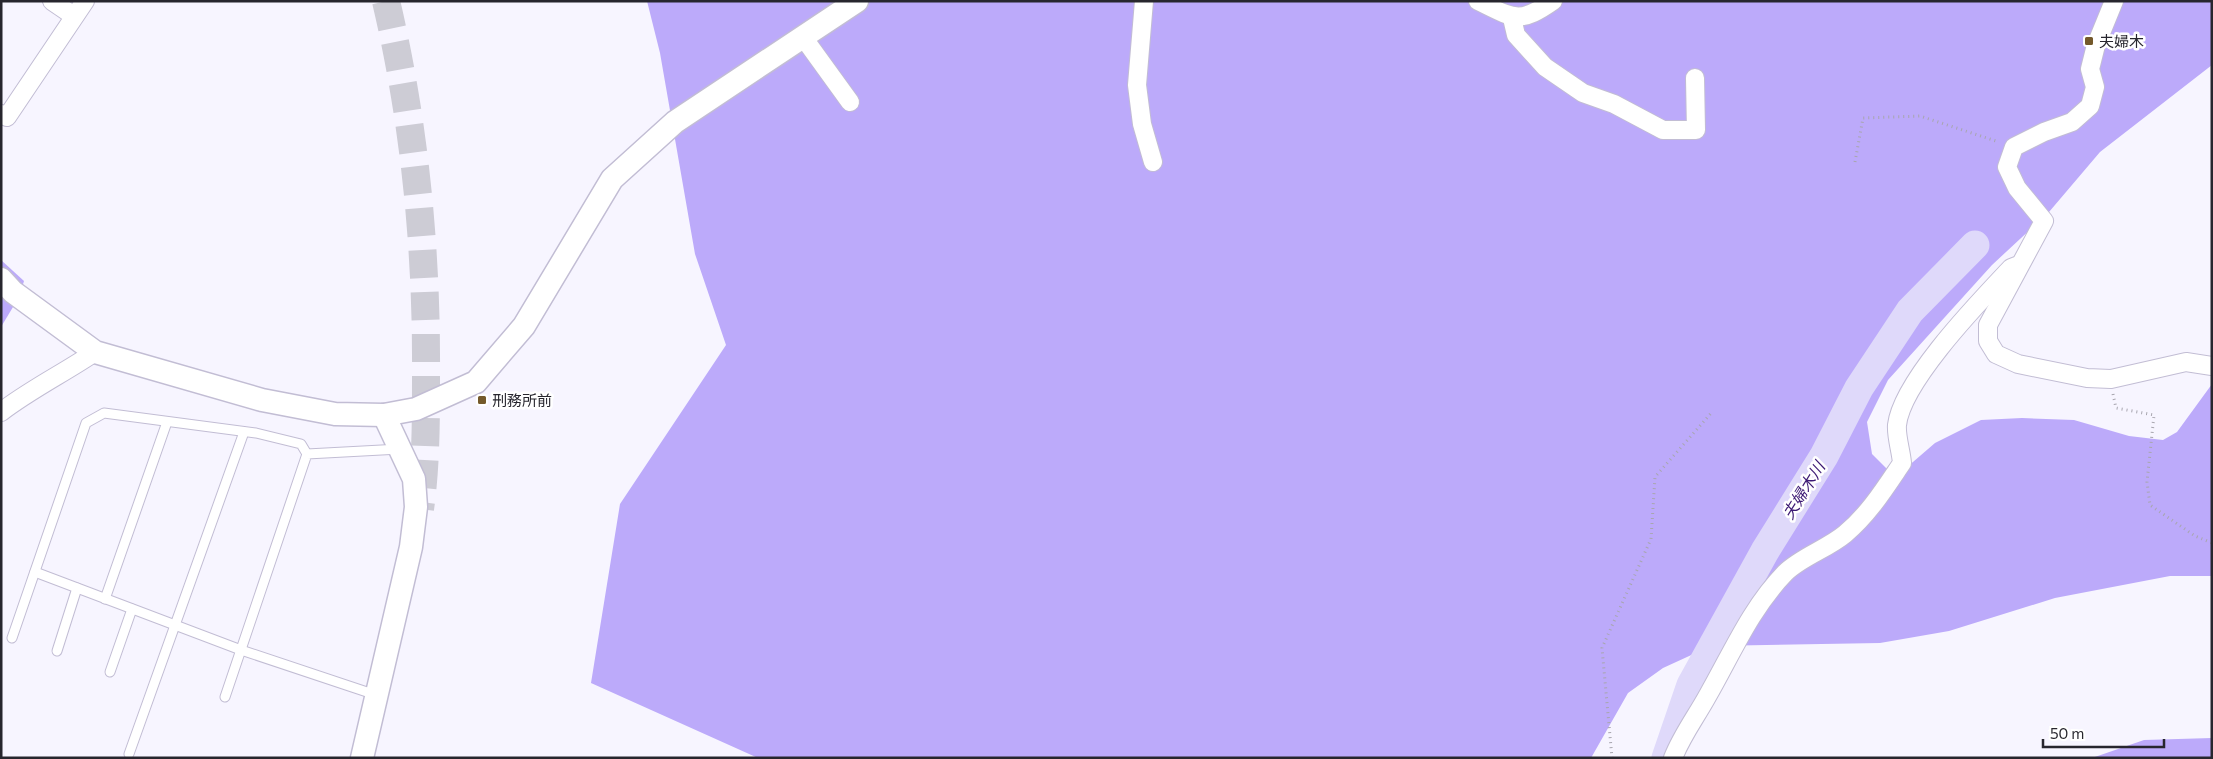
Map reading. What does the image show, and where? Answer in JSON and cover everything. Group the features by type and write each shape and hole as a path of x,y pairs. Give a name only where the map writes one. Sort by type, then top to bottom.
{"street":[{"path":"52,1 74,16"},
{"path":"1,114 7,117 84,1"},
{"path":"1,279 13,292 95,352 262,400 335,414 384,415 416,409 476,382 524,326 612,179 675,122 856,1"},
{"path":"1144,1 1137,85 1142,124 1153,162"},
{"path":"1478,1 1512,18 1536,13 1553,1"},
{"path":"2114,1 2096,45 2090,69 2095,87 2090,106 2072,122 2044,132 2014,147 2007,167 2017,188 2044,221 1988,325 1988,340 1996,354 2018,364 2087,378 2110,379 2186,362 2212,366"},
{"path":"1512,18 1516,36 1545,67 1582,93 1614,104 1663,130 1696,130 1696,78"},
{"path":"803,37 850,102"},
{"path":"1673,758 1681,738 1708,696 1737,640 1771,589 1786,572 1845,534 1872,508 1902,463 1897,426 1905,397 1962,322 2011,268 2022,265"},
{"path":"1,412 24,393 64,373 95,352"},
{"path":"362,758 411,547 416,507 414,479 384,415"}],"lane":[{"path":"12,638 86,423 104,413 244,432 301,444 307,454 225,697"},
{"path":"106,599 167,422"},
{"path":"130,754 244,432"},
{"path":"307,454 400,449"},
{"path":"35,572 241,650 376,695"},
{"path":"57,651 77,588"},
{"path":"110,672 132,609"}],"path":[{"path":"1855,162 1863,118 1920,116 2014,147"},
{"path":"2110,379 2116,408 2154,415 2147,482 2150,505 2195,536 2212,543"},
{"path":"1612,758 1602,648 1652,539 1655,477 1712,412"}],"shaded area":[{"path":"647,1 2212,1 2212,65 2100,152 2049,212 1992,265 1888,380 1867,422 1872,454 1889,471 1906,468 1935,443 1981,420 2022,418 2074,420 2129,436 2163,440 2177,432 2212,384 2212,576 2170,576 2055,598 1949,631 1880,643 1711,646 1663,668 1628,693 1591,758 758,758 591,683 620,504 726,345 695,254 660,53"},
{"path":"1,260 24,281 19,297 1,327"},
{"path":"2212,738 2212,758 2092,758 2144,740"}],"waterway":[{"name":"夫婦木川","path":"1666,758 1691,685 1765,551 1824,456 1859,388 1910,311 1975,245"}],"tunnel":[{"path":"386,1 405,94 412,141 421,235 426,330 426,410 425,460 420,509"}],"place":[{"name":"夫婦木","path":"2089,41"},
{"name":"刑務所前","path":"482,400"}]}
